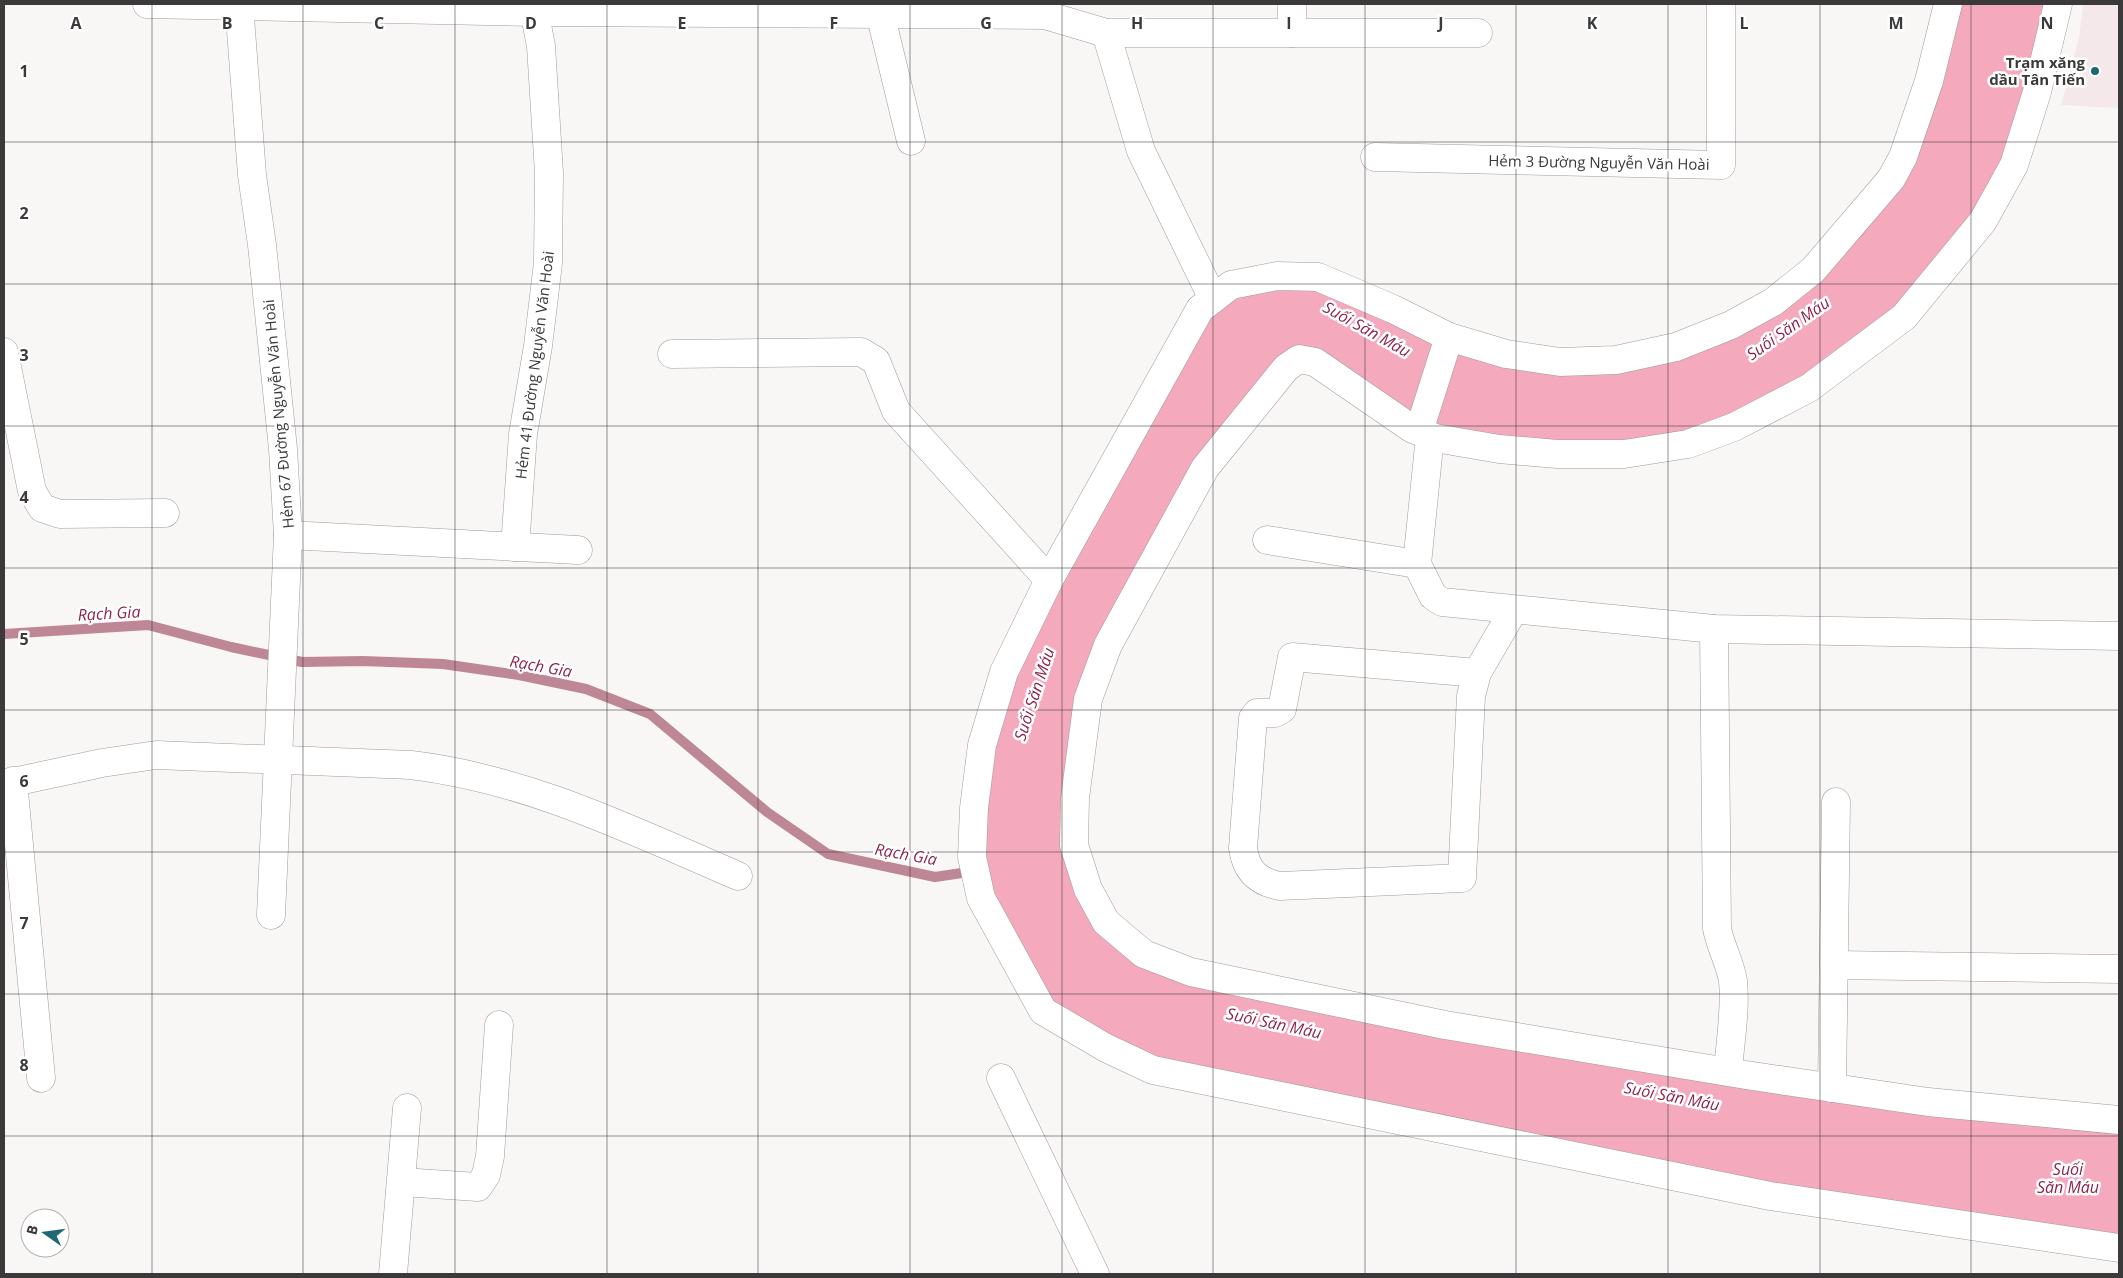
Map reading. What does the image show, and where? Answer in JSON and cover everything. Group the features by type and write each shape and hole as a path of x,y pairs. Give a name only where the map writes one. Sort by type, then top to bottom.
{"street":[{"path":"147,4 536,8 831,8 880,13 1045,9 1106,33 1478,34"},
{"path":"1292,4 1292,33"},
{"name":"Hẻm 3 Đường Nguyễn Văn Hoài","path":"1375,157 1721,165 1721,4"},
{"path":"1948,4 1929,81 1903,157 1891,179 1813,270 1772,302 1731,325 1676,348 1616,360 1560,362 1506,354 1449,338 1393,309 1318,277 1277,276 1230,285 1200,309 1049,580 1004,672 982,744 974,808 972,858 981,898 1043,1011 1106,1048 1153,1070 1770,1196 2119,1248"},
{"path":"2058,4 2037,92 2014,165 1983,220 1904,317 1809,388 1734,427 1688,444 1624,454 1538,453 1499,449 1425,434 1315,362 1299,359 1286,368 1205,468 1108,645 1088,699 1075,798 1074,845 1088,888 1106,922 1144,954 1191,972 1445,1025 1832,1088 1928,1102 2119,1120"},
{"name":"Hẻm 67 Đường Nguyễn Văn Hoài","path":"238,5 252,175 262,245 283,449 288,535 271,915"},
{"name":"Hẻm 41 Đường Nguyễn Văn Hoài","path":"515,547 523,434 538,346 548,263 549,173 541,46 536,8"},
{"path":"880,13 911,141"},
{"path":"1106,33 1141,151 1213,299"},
{"path":"1449,338 1425,434 1417,564 1433,596 1437,600 1513,611 1714,629 2119,636"},
{"path":"4,352 32,491 42,508 60,514 164,513"},
{"path":"672,354 862,352 867,354 876,361 896,411 1049,580"},
{"path":"288,535 578,550"},
{"path":"1267,540 1417,564"},
{"path":"1478,673 1292,657 1282,709 1275,713 1257,713 1253,718 1243,848 1247,866 1252,874 1260,880 1280,886 1462,878 1471,696 1478,673 1513,611"},
{"path":"1714,629 1717,928 1730,968 1733,992 1728,1071"},
{"path":"41,1078 8,783 102,763 156,755 411,765 450,770 536,792 738,876"},
{"path":"1832,1088 1836,802"},
{"path":"1834,965 2119,969"},
{"path":"402,1182 478,1187 486,1175 490,1156 499,1025"},
{"path":"1001,1078 1095,1274"},
{"path":"393,1274 407,1108"}],"shaded area":[{"name":"Trạm xăng dầu Tân Tiến","path":"2083,4 2119,4 2119,108 2061,105 2079,38"}],"water":[{"name":"Suối Săn Máu","path":"1961,4 2046,4 2023,94 2003,161 1976,211 1896,309 1798,380 1731,415 1682,433 1621,442 1572,442 1506,438 1435,425 1298,347 1098,638 1063,848 1140,965 1927,1114 2106,1133 2119,1132 2119,1235 1755,1181 1156,1058 1113,1037 1052,1002 994,895 985,855 987,803 995,747 1013,680 1061,586 1209,319 1236,296 1275,288 1316,289 1619,372 1820,280 1862,235 1904,182 1919,153 1940,92"}],"waterway":[{"name":"Rạch Gia","path":"4,634 148,625 231,647 302,662 363,661 443,664 519,675 586,689 650,714 767,812 828,854 935,877 975,871"}],"place":[{"name":"Trạm xăng dầu Tân Tiến","path":"2095,71"}]}
